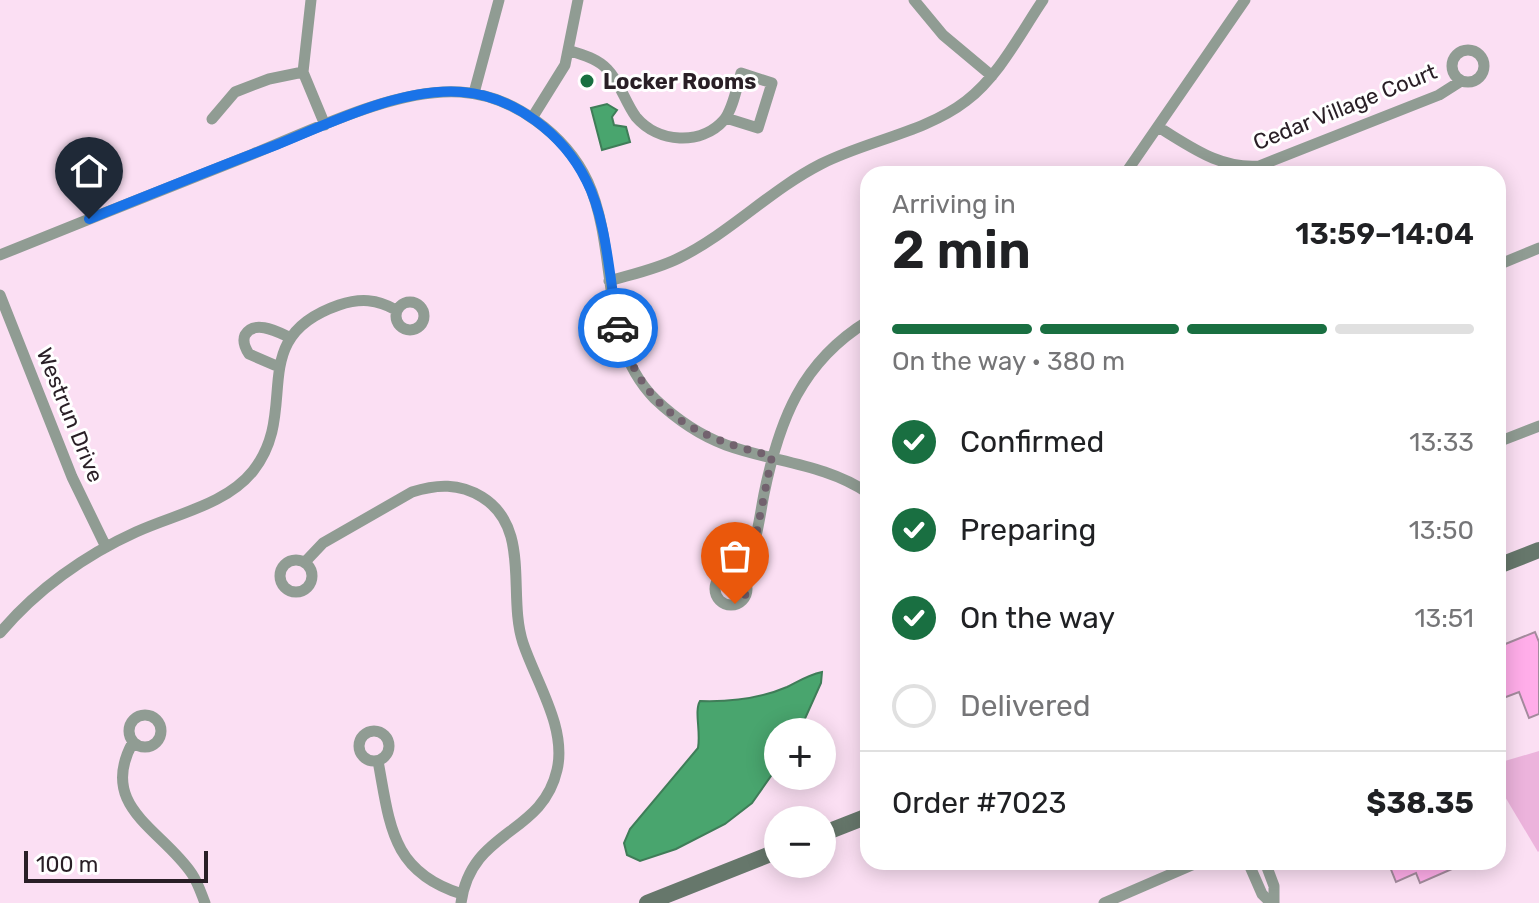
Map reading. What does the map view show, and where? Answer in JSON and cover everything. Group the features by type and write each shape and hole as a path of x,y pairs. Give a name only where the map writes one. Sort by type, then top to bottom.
{"main road":[{"path":"1506,563 1539,550"},
{"path":"836,829 860,819"},
{"path":"647,903 764,857"}],"street":[{"path":"311,0 303,72 325,125"},
{"path":"474,93 499,0"},
{"path":"532,118 560,76 578,0"},
{"path":"914,0 943,35 992,76"},
{"path":"609,281 679,258 794,179 823,163 955,108 992,76 1043,0"},
{"path":"1131,166 1245,0"},
{"path":"568,50 605,66 636,116 659,135 693,137 711,130 726,118 741,73 772,83 758,128 726,118"},
{"path":"212,119 235,92 269,79 303,72"},
{"name":"Cedar Village Court","path":"1158,127 1216,161 1233,166 1259,166 1439,95 1461,81"},
{"path":"0,255 325,125 421,94 474,93 532,118 553,135 579,166 600,219 623,345 640,380 652,395 677,417 711,439 837,476 860,489"},
{"path":"1506,262 1539,248"},
{"name":"Westrun Drive","path":"0,295 72,477 106,547"},
{"path":"0,633 46,587 106,547 226,496 242,484 265,455 272,437 279,367 289,337 315,314 349,302 380,301 396,310"},
{"path":"279,367 249,354 244,341 246,334 262,327 289,337"},
{"path":"739,575 752,556 772,456 788,407 806,379 843,339 860,327"},
{"path":"1506,439 1539,426"},
{"path":"305,562 323,543 412,492 427,487 443,485 474,493 495,507 507,523 514,552 519,630 555,727 559,757 553,784 534,814 494,842 478,858 467,875 462,898 420,874 402,854 391,831 378,761"},
{"path":"133,742 127,752 121,777 129,803 138,817 192,874 205,903"},
{"path":"1104,903 1180,870"},
{"path":"1252,870 1262,894 1272,903"},
{"path":"1268,870 1274,886 1272,903"}],"shaded area":[{"path":"607,104 617,110 612,117 614,125 626,127 630,142 602,150 591,108"},
{"path":"822,672 821,683 805,718 764,718 764,786 752,803 725,824 676,849 640,861 627,855 624,843 630,829 698,748 700,701 755,697 787,687"},
{"path":"1539,751 1538,852 1506,798 1506,761"}],"building":[{"path":"1535,632 1539,642 1539,714 1529,718 1519,692 1506,697 1506,644"},
{"path":"1391,870 1450,870 1420,883 1416,873 1396,882"}],"way so far":[{"path":"618,328 640,380 669,412 711,439 772,456 752,556 739,575 746,583 746,594 735,604"}],"place":[{"name":"Locker Rooms","path":"587,81"}],"route":[{"path":"89,219 398,99 440,92 474,93 532,118 553,135 579,166 600,219 618,328"}]}
